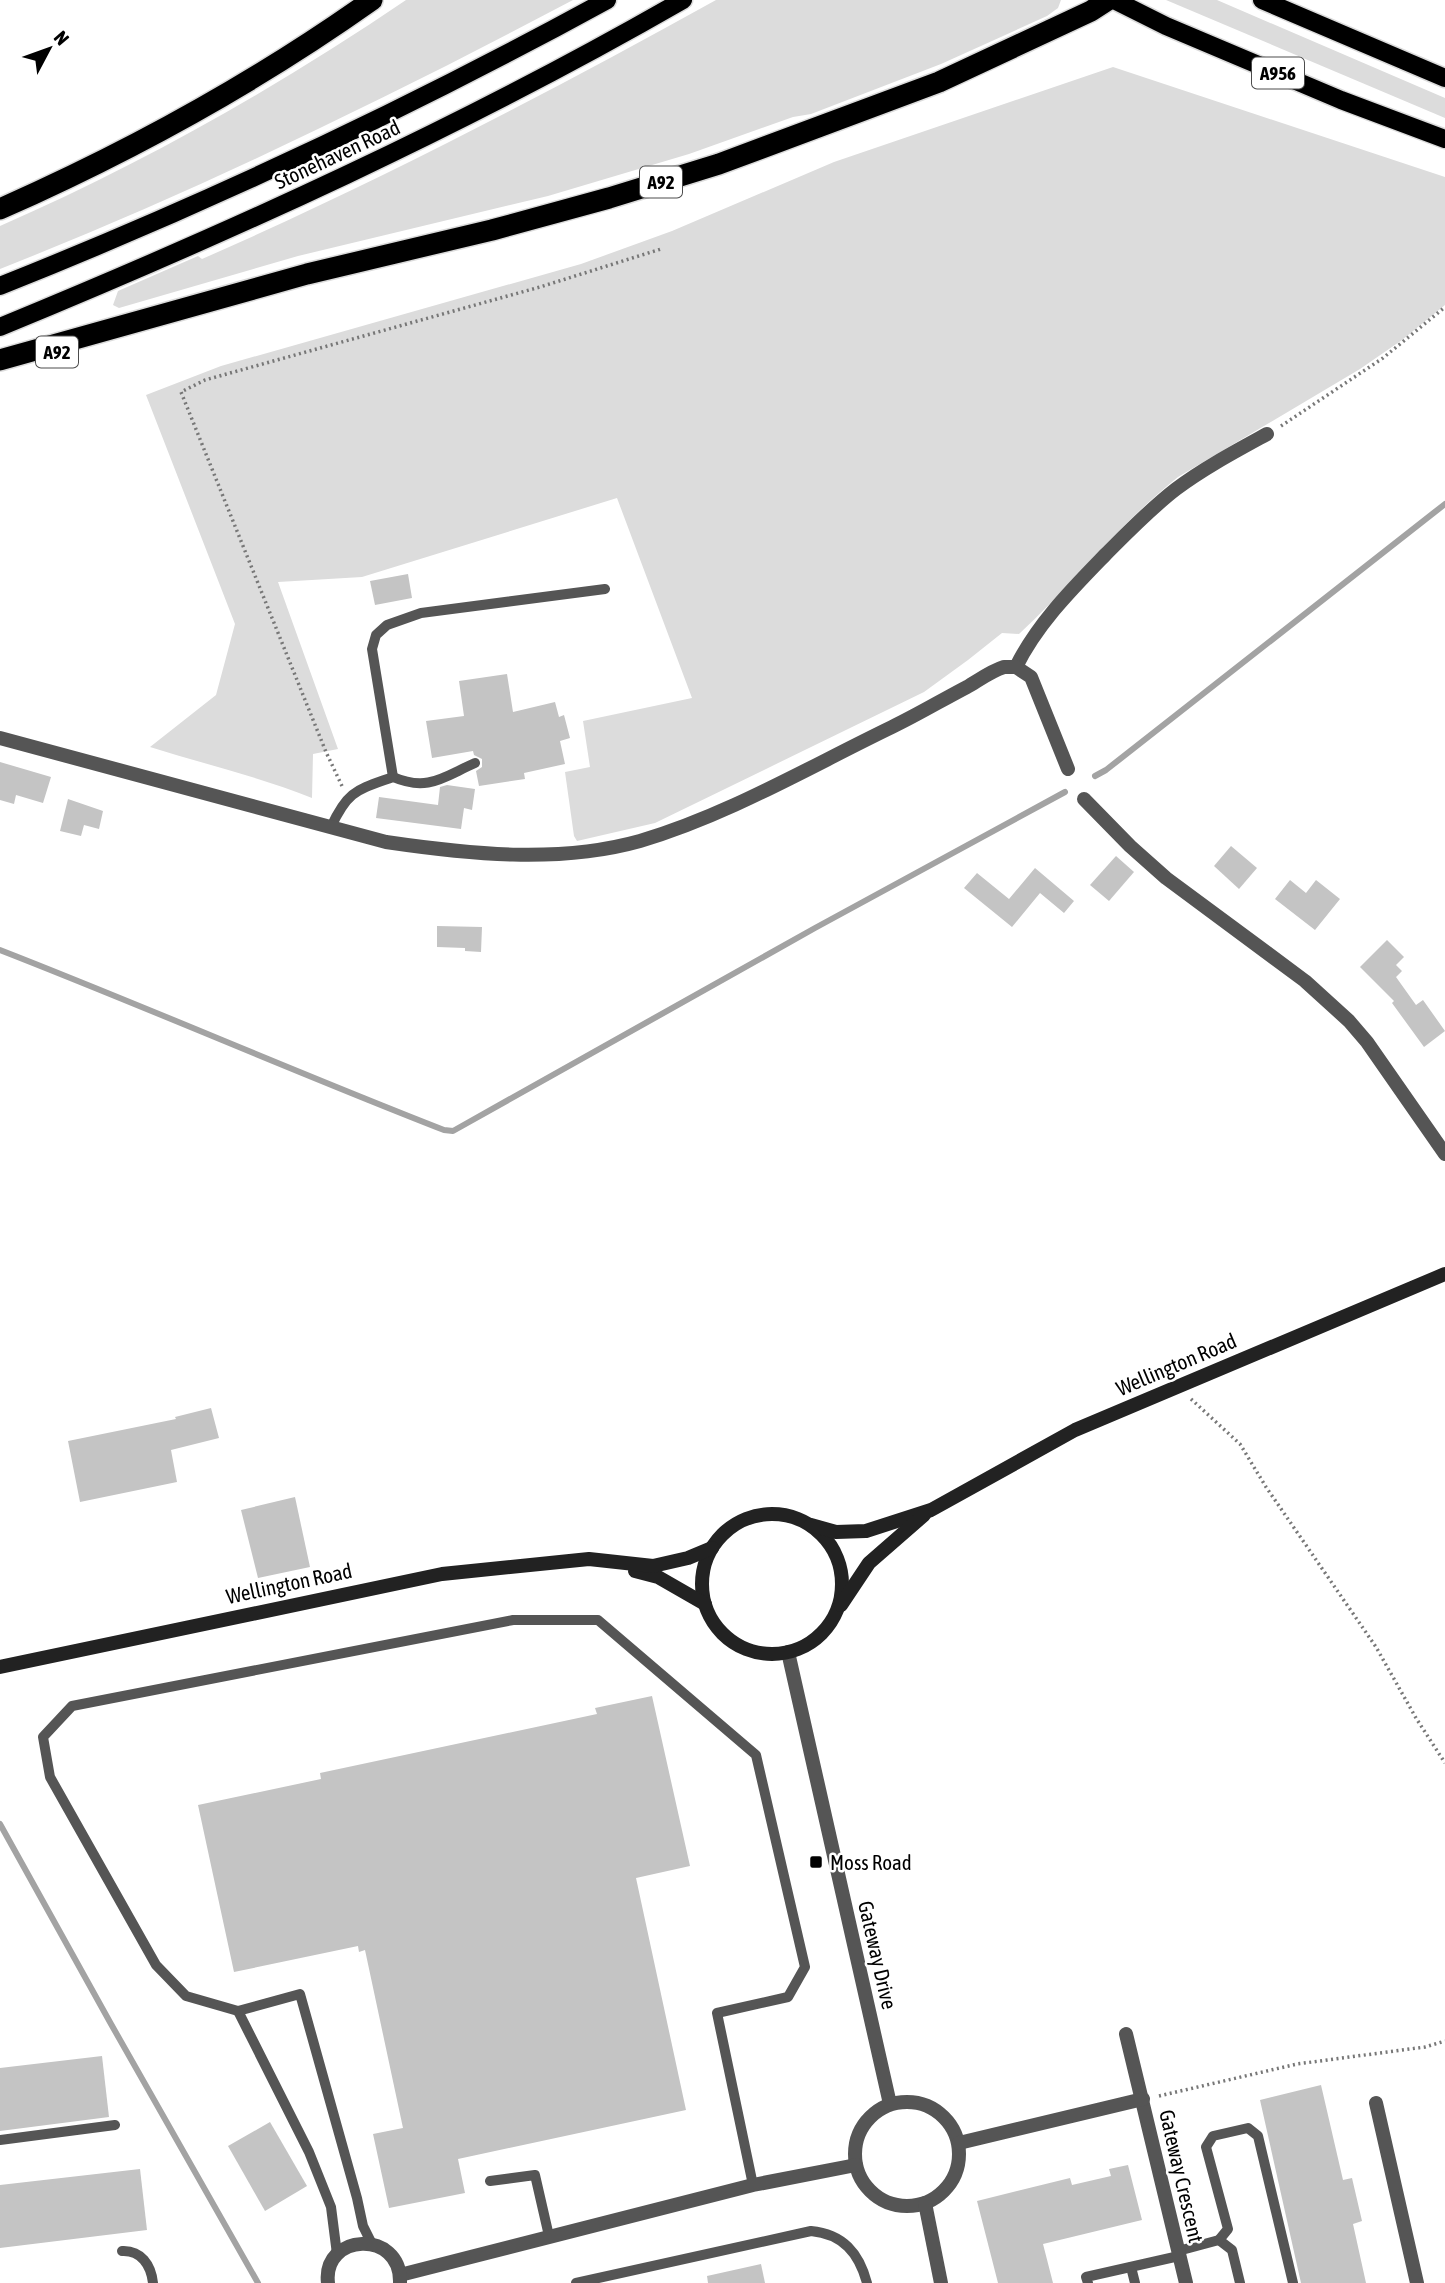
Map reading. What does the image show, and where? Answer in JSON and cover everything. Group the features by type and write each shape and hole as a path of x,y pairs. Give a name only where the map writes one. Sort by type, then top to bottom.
{"highway":[{"path":"0,209 105,160 210,105 372,0"},
{"name":"A92","path":"0,360 307,274 492,230 719,164 939,82 1091,11 1108,0"},
{"name":"A92","path":"0,373 113,330"}],"main road":[{"name":"Stonehaven Road","path":"0,286 156,222 272,170 471,72 607,0"},
{"name":"Stonehaven Road","path":"0,327 358,170 453,123 683,0"},
{"name":"A956","path":"1114,0 1147,18 1341,100 1445,139"},
{"path":"1262,0 1445,78"}],"street":[{"path":"1016,667 1026,646 1057,606 1135,524 1176,489 1220,459 1267,434"},
{"path":"0,738 386,842 486,854 576,851 637,841 687,825 744,800 909,718 999,669 1016,667 1024,671 1035,685 1068,769"},
{"path":"1084,799 1166,878 1305,981 1349,1021 1367,1042 1445,1154"},
{"name":"Wellington Road","path":"811,1525 836,1532 866,1531 931,1510 1075,1430 1445,1274"},
{"name":"Wellington Road","path":"837,1611 869,1563 931,1510"},
{"path":"757,1515 794,1517 811,1525 825,1538 836,1555 842,1573 842,1592 837,1611 825,1630 808,1644 788,1652 768,1654 747,1649 729,1638 714,1623 705,1604 703,1575 712,1548 731,1527 757,1515"},
{"name":"Wellington Road","path":"0,1667 442,1574 589,1559 653,1566 688,1558 712,1548"},
{"name":"Wellington Road","path":"589,1559 658,1577 705,1604"},
{"name":"Gateway Drive","path":"788,1652 890,2104"},
{"path":"1126,2034 1143,2099"},
{"name":"Gateway Crescent","path":"959,2143 1143,2099 1186,2283"},
{"path":"907,2101 925,2104 941,2112 952,2126 959,2143 960,2158 950,2186 925,2203 908,2206 890,2204 874,2195 863,2182 856,2165 855,2150 862,2128 876,2111 890,2104 907,2101"},
{"path":"1376,2103 1418,2283"},
{"path":"328,2283 330,2265 337,2254 359,2243 372,2244 391,2255 400,2279 548,2236 752,2185 856,2165"},
{"path":"925,2203 941,2283"}],"lane":[{"path":"393,777 372,649 376,635 387,625 421,613 605,589"},
{"path":"331,827 348,797 360,789 393,777 410,784 426,784 475,762"},
{"path":"372,2244 363,2226 300,1994 238,2011 186,1996 156,1965 50,1777 43,1737 72,1706 513,1620 598,1620 756,1755 806,1967 788,1997 717,2013 752,2185"},
{"path":"238,2011 309,2152 331,2207 337,2254"},
{"path":"0,2140 115,2124"},
{"path":"1087,2283 1086,2277 1131,2267 1219,2240 1228,2230 1206,2147 1213,2136 1248,2128 1258,2136 1293,2283"},
{"path":"491,2181 535,2175 548,2236"},
{"path":"576,2283 811,2231 832,2235 855,2253 863,2267 867,2283"},
{"path":"1219,2240 1232,2250 1240,2283"},
{"path":"122,2250 134,2252 143,2258 153,2283"},
{"path":"1131,2267 1135,2283"}],"path":[{"path":"348,797 326,752 181,392 205,380 540,287 662,249"},
{"path":"1267,434 1313,407 1383,358 1445,307"},
{"path":"1180,1387 1199,1409 1240,1444 1266,1488 1376,1647 1445,1763"},
{"path":"1143,2099 1297,2064 1425,2047 1445,2041"}],"shaded area":[{"path":"406,0 573,0 432,73 219,176 0,269 0,226 105,177 208,122 309,63"},
{"path":"716,0 1061,0 1058,8 1047,16 941,64 811,114 793,117 689,154 548,196 298,256 119,308 113,305 118,291 198,256 202,259 398,168 526,103"},
{"path":"1166,0 1217,0 1445,98 1445,118"},
{"path":"1113,67 1445,177 1445,305 1360,369 1178,477 1136,514 1019,634 1002,633 924,692 655,823 577,841 565,772 590,767 583,721 692,698 617,498 362,577 278,582 338,749 313,754 312,798 150,747 216,695 235,624 146,395 221,366 581,264 672,231 834,162"}],"building":[{"path":"408,574 412,598 375,605 370,581"},
{"path":"507,674 513,712 555,702 559,717 564,715 570,738 560,741 565,764 524,773 525,779 479,786 476,771 482,767 482,759 474,755 473,751 432,758 426,721 464,716 459,681"},
{"path":"0,762 51,777 43,803 16,795 14,804 0,800"},
{"path":"447,785 475,789 472,810 464,808 461,829 376,818 379,797 438,805 440,787"},
{"path":"68,799 103,811 99,829 84,825 81,836 60,831"},
{"path":"1231,846 1257,868 1239,889 1214,866"},
{"path":"1116,856 1134,872 1109,901 1090,885"},
{"path":"1035,868 1074,901 1064,913 1040,893 1012,927 964,888 977,873 1009,899"},
{"path":"1290,880 1306,893 1316,880 1340,899 1315,930 1275,899"},
{"path":"437,926 482,927 481,952 465,951 465,948 437,947"},
{"path":"1387,940 1404,957 1396,965 1402,971 1396,977 1416,1005 1423,1000 1445,1031 1424,1047 1392,1003 1394,1001 1360,967"},
{"path":"211,1408 219,1438 171,1450 177,1482 80,1502 68,1441 176,1419 175,1417"},
{"path":"295,1497 310,1567 258,1578 241,1510"},
{"path":"652,1696 690,1866 636,1878 686,2110 458,2159 465,2193 389,2208 373,2134 403,2128 365,1950 359,1952 358,1946 234,1972 198,1805 321,1779 320,1773 597,1714 595,1708"},
{"path":"102,2056 109,2117 0,2131 0,2068"},
{"path":"1321,2085 1343,2180 1352,2178 1362,2221 1353,2224 1366,2283 1301,2283 1260,2100"},
{"path":"270,2122 307,2186 265,2211 228,2146"},
{"path":"1128,2165 1142,2220 1043,2244 1053,2283 998,2283 977,2201 1070,2178 1072,2185 1111,2176 1109,2169"},
{"path":"140,2169 147,2230 0,2248 0,2185"},
{"path":"761,2264 765,2283 708,2283 707,2276"}],"waterway":[{"path":"1095,776 1445,504"},
{"path":"0,950 388,1108 453,1131 815,928 1065,792"},
{"path":"0,1824 258,2283"}],"place":[{"name":"Moss Road","path":"816,1862"}]}
